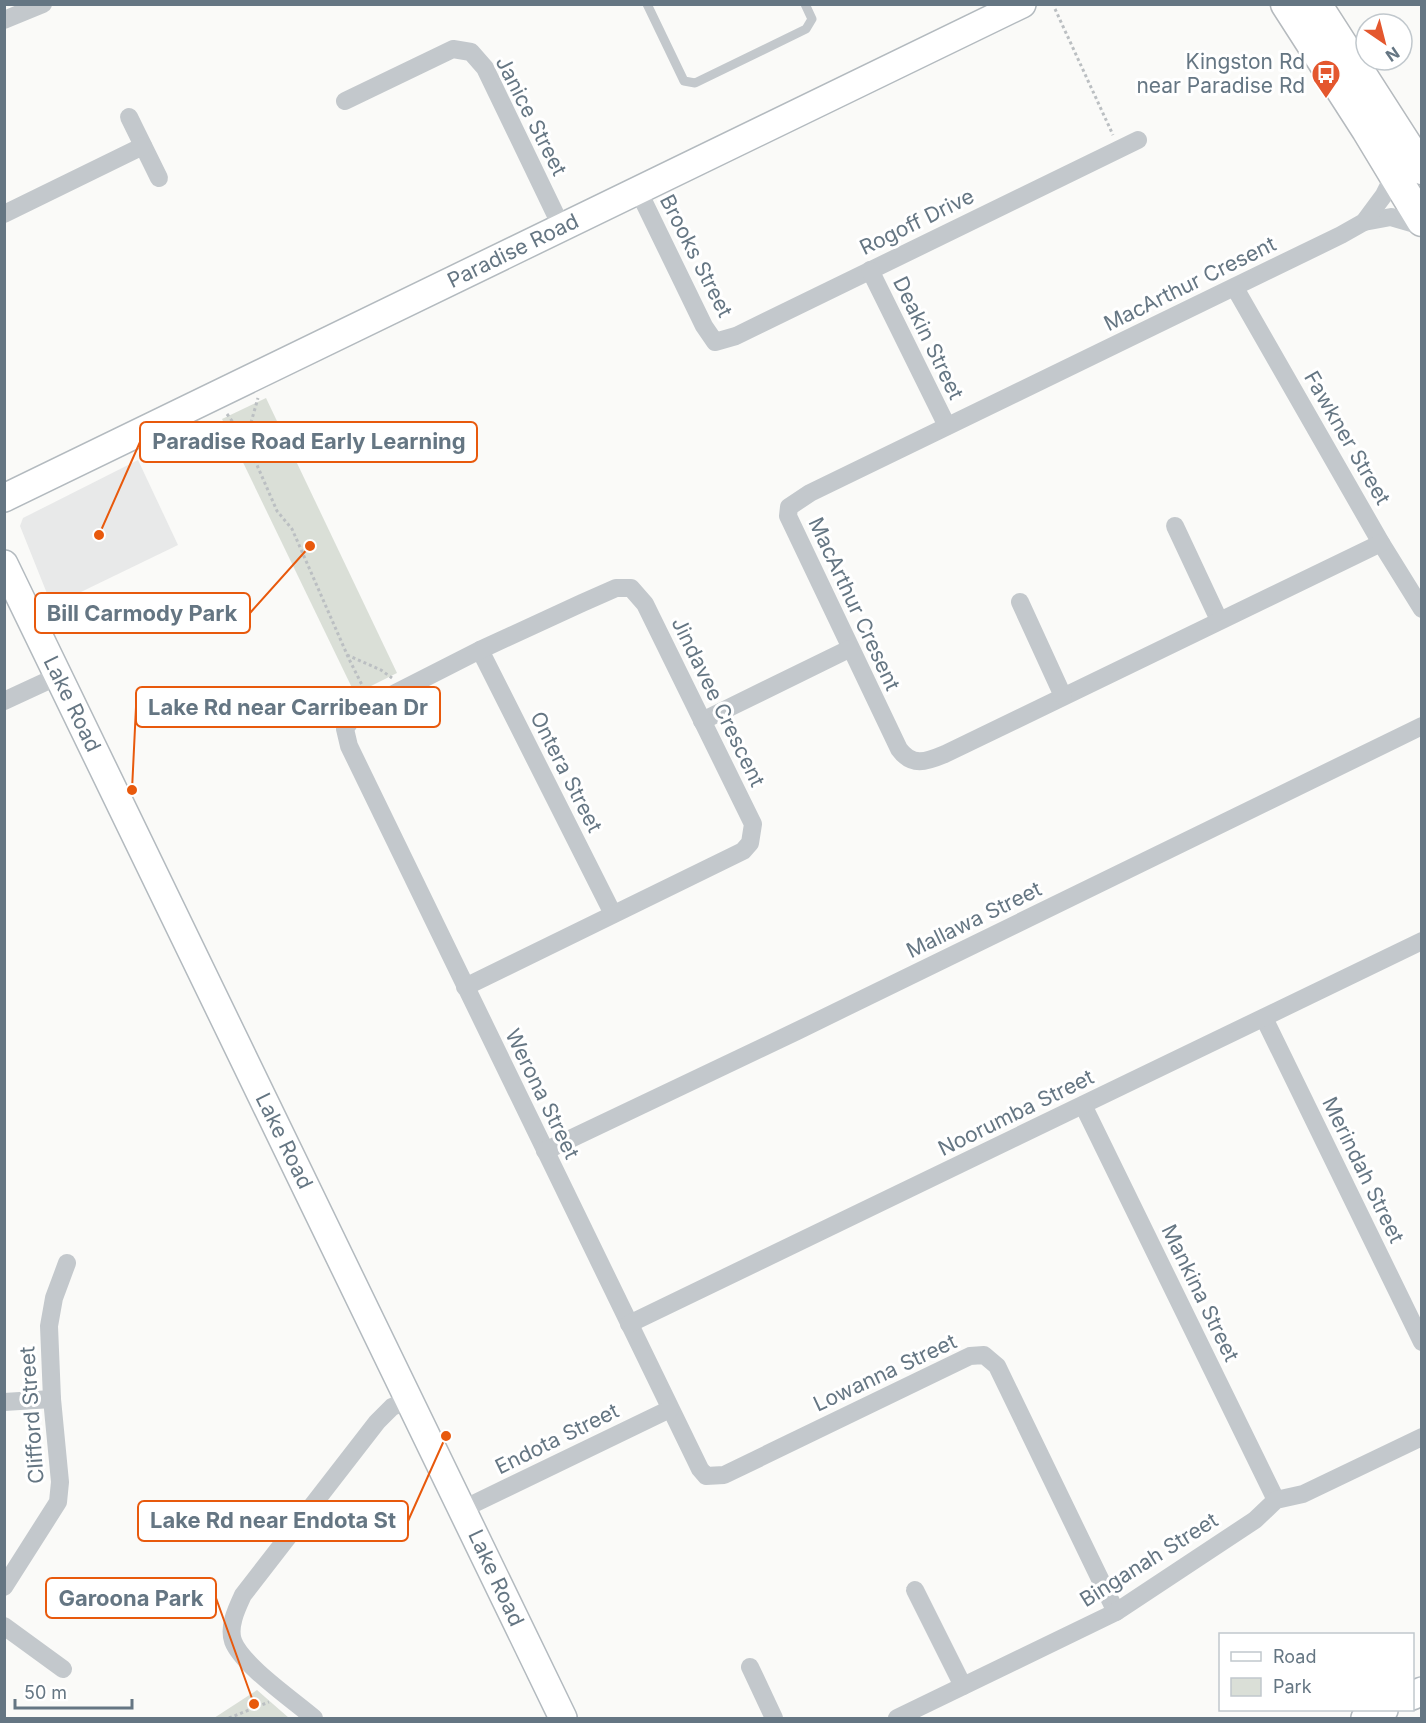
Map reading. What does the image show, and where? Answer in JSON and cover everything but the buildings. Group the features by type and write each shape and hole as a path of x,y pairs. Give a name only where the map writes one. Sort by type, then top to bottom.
{"main road":[{"path":"1286,4 1412,173"},
{"path":"1316,4 1412,173 1422,221"}],"street":[{"path":"4,20 43,4"},
{"name":"Paradise Road","path":"4,498 562,228 994,10 1022,4"},
{"name":"Janice Street","path":"345,101 453,49 471,52 485,68 562,228"},
{"path":"129,117 159,178"},
{"name":"Rogoff Drive","path":"715,342 736,336 1138,140"},
{"path":"4,214 144,146"},
{"path":"1412,173 1419,179 1418,188 1422,197"},
{"name":"MacArthur Cresent","path":"1364,222 1384,195 1412,173"},
{"name":"Brooks Street","path":"638,190 704,326 715,342"},
{"name":"MacArthur Cresent","path":"1381,543 945,754 929,760 911,761 899,749 849,649 788,516 789,507 810,493 1235,288 1333,240 1364,222 1391,217 1422,226"},
{"name":"Deakin Street","path":"870,270 947,426"},
{"name":"Fawkner Street","path":"1235,288 1381,543 1422,609"},
{"path":"1175,526 1220,620"},
{"name":"Lake Road","path":"4,564 563,1719"},
{"name":"Jindavee Crescent","path":"345,729 353,717 366,708 480,650 616,588 631,588 645,604 753,824 750,843 743,851 465,987"},
{"path":"1020,602 1063,696"},
{"path":"702,721 849,649"},
{"name":"Ontera Street","path":"480,650 614,914"},
{"path":"4,701 58,676"},
{"name":"Mallawa Street","path":"545,1151 797,1031 1422,726"},
{"name":"Werona Street","path":"345,729 348,746 670,1409 700,1469 706,1476"},
{"name":"Noorumba Street","path":"629,1324 1422,941"},
{"name":"Merindah Street","path":"1264,1018 1422,1342"},
{"name":"Mankina Street","path":"1083,1105 1276,1500"},
{"name":"Clifford Street","path":"4,1587 58,1502 60,1482 52,1399 49,1326 54,1298 67,1263"},
{"name":"Lowanna Street","path":"706,1476 724,1475 970,1356 984,1355 997,1366 1116,1612"},
{"path":"4,1402 52,1399"},
{"path":"315,1719 245,1661 232,1639 233,1617 243,1595 377,1422 392,1407 408,1400"},
{"name":"Endota Street","path":"463,1509 670,1409"},
{"name":"Binganah Street","path":"897,1719 1116,1612 1255,1520 1276,1500 1303,1494 1422,1437"},
{"path":"915,1590 963,1686"},
{"path":"4,1626 63,1669"},
{"path":"750,1666 774,1719"}],"lane":[{"path":"647,4 684,81 695,83 806,29 812,19 806,4"}],"path":[{"path":"1055,9 1113,135"},
{"path":"246,440 259,396"},
{"path":"226,412 246,440 277,512 292,529 347,655 366,692"},
{"path":"347,655 381,670 393,679"},
{"path":"229,1719 267,1704 284,1692"}],"shaded area":[{"path":"138,460 178,545 52,606 20,526 23,518"}],"green space":[{"path":"266,398 397,673 355,694 222,419"},
{"path":"257,1690 289,1718 214,1718"}],"place":[{"name":"Kingston Rd near Paradise Rd","path":"1326,100"},
{"name":"Paradise Road Early Learning","path":"99,535"},
{"name":"Bill Carmody Park","path":"310,546"},
{"name":"Lake Rd near Carribean Dr","path":"132,790"},
{"name":"Lake Rd near Endota St","path":"446,1436"},
{"name":"Garoona Park","path":"254,1704"}]}
